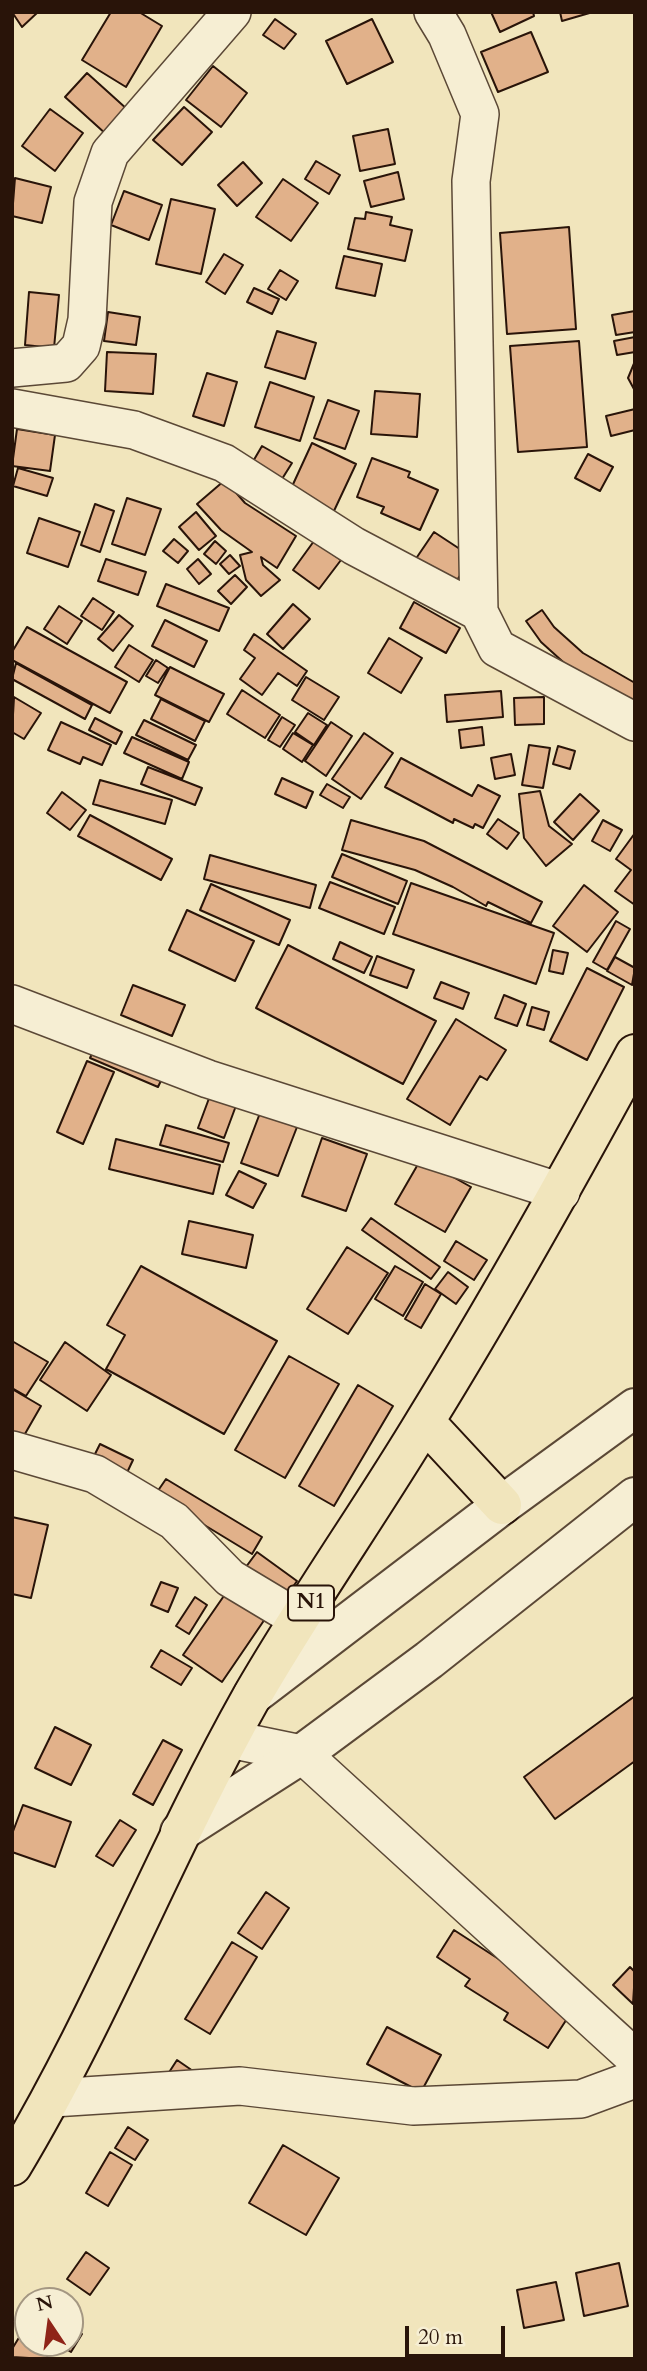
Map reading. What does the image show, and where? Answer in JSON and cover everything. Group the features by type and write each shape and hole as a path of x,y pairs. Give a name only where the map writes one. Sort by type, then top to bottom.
{"highway":[{"name":"N1","path":"12,2166 53,2098 180,1832 253,1695 425,1422 561,1192 635,1054"},
{"path":"425,1422 502,1505"}],"street":[{"path":"12,368 65,363 81,346 87,320 93,202 110,153 232,12"},
{"path":"433,12 447,35 480,114 471,181 479,612 497,648 635,722"},
{"path":"12,408 134,430 224,463 354,546 479,612"},
{"path":"12,1004 208,1079 561,1192"},
{"path":"253,1695 502,1505 635,1408"},
{"path":"12,1450 95,1474 174,1521 230,1578 300,1620"},
{"path":"180,1832 302,1754 429,1660 635,1497"},
{"path":"229,1739 302,1754 635,2058"},
{"path":"53,2098 240,2086 413,2106 582,2099 635,2079"}],"building":[{"path":"12,12 38,12 22,27"},
{"path":"111,12 139,12 162,26 126,87 82,60"},
{"path":"491,12 533,12 534,16 500,32"},
{"path":"560,12 593,12 562,21"},
{"path":"275,19 296,34 284,49 263,35"},
{"path":"372,19 393,62 347,84 326,41"},
{"path":"531,32 548,72 498,92 481,52"},
{"path":"213,66 247,93 221,127 186,100"},
{"path":"87,73 128,110 107,135 65,97"},
{"path":"184,107 212,132 182,165 153,140"},
{"path":"50,109 83,133 55,171 22,146"},
{"path":"388,129 395,164 360,171 353,136"},
{"path":"316,161 340,175 329,194 305,179"},
{"path":"243,162 262,183 237,206 218,185"},
{"path":"398,172 404,199 371,207 364,181"},
{"path":"15,178 51,187 42,223 12,216"},
{"path":"283,179 318,203 291,241 256,217"},
{"path":"124,191 162,205 149,240 111,225"},
{"path":"171,199 215,209 201,274 156,264"},
{"path":"366,212 392,217 390,225 412,230 405,261 348,249 355,218 365,219"},
{"path":"569,227 576,329 507,334 500,233"},
{"path":"224,254 243,265 225,294 206,282"},
{"path":"344,256 382,264 375,296 336,288"},
{"path":"280,270 298,281 286,300 268,289"},
{"path":"254,288 279,299 272,314 247,302"},
{"path":"29,292 59,295 54,348 25,345"},
{"path":"635,311 635,332 616,335 612,315"},
{"path":"108,312 140,317 136,345 104,341"},
{"path":"277,331 316,343 305,379 265,367"},
{"path":"635,337 635,352 617,355 614,341"},
{"path":"579,341 587,447 518,452 510,346"},
{"path":"107,352 156,354 153,394 105,391"},
{"path":"635,361 635,391 628,378"},
{"path":"207,373 237,382 224,426 193,416"},
{"path":"270,382 314,397 300,441 255,427"},
{"path":"375,391 420,394 417,437 371,434"},
{"path":"328,400 359,411 345,449 314,438"},
{"path":"635,409 635,430 611,436 606,416"},
{"path":"17,429 55,435 50,471 12,466"},
{"path":"312,443 356,464 333,513 289,493"},
{"path":"262,446 292,463 277,487 248,470"},
{"path":"588,454 613,467 600,491 575,478"},
{"path":"372,458 410,472 408,477 438,490 420,530 381,513 384,507 357,497"},
{"path":"18,468 53,478 47,496 13,486"},
{"path":"225,480 245,503 296,536 277,568 261,557 263,565 280,580 261,596 246,580 240,555 252,552 221,530 197,504"},
{"path":"127,498 161,509 145,555 112,544"},
{"path":"95,504 114,511 100,552 81,545"},
{"path":"196,512 216,536 199,550 179,527"},
{"path":"39,518 80,532 68,567 27,553"},
{"path":"434,532 472,557 452,588 413,563"},
{"path":"174,539 188,551 178,563 163,551"},
{"path":"215,541 226,551 216,564 204,554"},
{"path":"314,541 341,560 319,589 293,570"},
{"path":"230,555 240,566 229,574 220,564"},
{"path":"106,559 146,572 138,595 98,581"},
{"path":"198,559 211,574 199,584 187,569"},
{"path":"235,575 247,587 231,604 218,591"},
{"path":"166,584 229,608 219,631 157,606"},
{"path":"93,598 114,612 102,630 81,616"},
{"path":"414,602 460,628 446,653 400,628"},
{"path":"293,604 310,619 283,649 267,634"},
{"path":"59,606 82,621 67,644 44,629"},
{"path":"542,610 554,627 583,653 635,683 635,707 572,670 541,642 526,621"},
{"path":"119,615 133,626 113,651 98,639"},
{"path":"165,620 207,641 194,667 152,646"},
{"path":"27,627 127,682 110,713 12,660 12,652"},
{"path":"254,634 307,671 297,686 278,673 262,695 240,679 255,658 244,650"},
{"path":"389,638 422,658 401,693 368,673"},
{"path":"129,645 153,660 139,682 115,667"},
{"path":"156,660 168,668 158,683 146,676"},
{"path":"16,663 92,705 85,719 12,679"},
{"path":"170,667 224,694 209,722 155,695"},
{"path":"306,677 339,697 324,720 292,700"},
{"path":"242,690 280,715 265,738 227,714"},
{"path":"501,691 503,717 447,722 445,695"},
{"path":"14,697 41,713 24,739 12,732"},
{"path":"544,697 544,724 515,725 514,698"},
{"path":"161,699 205,721 195,741 151,719"},
{"path":"308,713 327,725 314,745 295,732"},
{"path":"282,717 295,725 280,747 268,740"},
{"path":"95,718 122,732 116,744 89,730"},
{"path":"144,720 196,745 188,760 136,735"},
{"path":"61,722 111,745 102,765 83,757 80,764 48,750"},
{"path":"331,722 352,736 326,776 305,761"},
{"path":"482,727 484,745 461,748 459,730"},
{"path":"293,733 313,745 302,762 283,749"},
{"path":"364,733 393,753 361,799 332,779"},
{"path":"132,737 189,762 182,779 124,753"},
{"path":"529,745 550,748 543,788 522,785"},
{"path":"558,746 575,751 570,769 553,764"},
{"path":"511,754 515,775 495,779 491,758"},
{"path":"401,758 472,796 478,785 500,796 483,828 475,824 473,828 454,819 453,823 385,787"},
{"path":"148,767 202,788 195,805 141,784"},
{"path":"282,778 313,792 306,808 275,794"},
{"path":"100,780 172,800 165,824 93,804"},
{"path":"327,784 350,797 343,808 320,795"},
{"path":"540,791 549,826 572,844 546,866 524,838 519,794"},
{"path":"62,792 86,810 70,830 47,813"},
{"path":"580,794 599,811 573,840 554,822"},
{"path":"90,815 172,859 161,880 78,836"},
{"path":"498,819 519,833 507,849 487,834"},
{"path":"351,820 424,841 542,902 531,923 488,902 486,906 415,870 342,850"},
{"path":"603,820 622,830 610,851 592,841"},
{"path":"635,833 635,905 615,891 631,870 616,859"},
{"path":"342,854 407,881 398,904 332,877"},
{"path":"210,855 316,885 310,908 204,879"},
{"path":"330,882 395,907 384,934 319,908"},
{"path":"411,883 554,933 536,984 393,934"},
{"path":"211,884 290,920 279,945 200,910"},
{"path":"584,885 618,912 587,952 553,926"},
{"path":"187,910 254,941 235,981 169,950"},
{"path":"616,921 630,929 607,970 593,962"},
{"path":"340,942 372,957 364,973 333,959"},
{"path":"288,945 436,1021 403,1084 256,1008"},
{"path":"553,950 568,953 563,974 549,971"},
{"path":"377,956 414,970 407,988 370,975"},
{"path":"615,957 635,968 632,985 607,971"},
{"path":"587,968 624,987 587,1060 550,1041"},
{"path":"441,982 469,993 463,1009 434,998"},
{"path":"133,985 185,1005 172,1036 121,1015"},
{"path":"504,995 526,1004 517,1026 495,1018"},
{"path":"532,1007 549,1012 544,1030 527,1025"},
{"path":"456,1019 506,1050 487,1080 480,1076 450,1125 407,1099"},
{"path":"98,1040 166,1070 158,1087 90,1058"},
{"path":"87,1061 114,1072 83,1144 57,1132"},
{"path":"211,1093 237,1103 224,1138 198,1128"},
{"path":"260,1113 297,1127 278,1176 241,1163"},
{"path":"166,1125 229,1143 223,1162 160,1145"},
{"path":"322,1138 367,1154 346,1211 302,1196"},
{"path":"116,1139 220,1165 213,1194 109,1169"},
{"path":"421,1159 471,1187 445,1232 395,1204"},
{"path":"239,1171 266,1184 253,1208 226,1195"},
{"path":"371,1218 440,1267 431,1279 362,1230"},
{"path":"189,1221 253,1235 246,1268 182,1254"},
{"path":"456,1241 487,1260 474,1280 444,1261"},
{"path":"347,1247 388,1273 348,1334 307,1309"},
{"path":"141,1266 277,1341 224,1434 106,1369 125,1335 107,1325"},
{"path":"395,1266 423,1282 403,1316 375,1299"},
{"path":"448,1272 468,1287 456,1304 435,1289"},
{"path":"425,1284 441,1294 421,1328 405,1319"},
{"path":"12,1341 48,1362 26,1396 12,1388"},
{"path":"65,1342 111,1375 87,1411 40,1380"},
{"path":"289,1356 339,1384 285,1478 235,1450"},
{"path":"358,1385 393,1406 334,1506 299,1486"},
{"path":"12,1389 41,1406 18,1446 12,1443"},
{"path":"100,1444 133,1460 124,1479 91,1462"},
{"path":"166,1479 262,1537 252,1554 155,1495"},
{"path":"12,1517 48,1525 31,1598 12,1594"},
{"path":"257,1552 297,1581 281,1604 240,1575"},
{"path":"161,1582 178,1588 168,1612 151,1605"},
{"path":"228,1590 267,1616 222,1682 183,1655"},
{"path":"195,1597 207,1605 189,1634 176,1626"},
{"path":"161,1650 192,1668 181,1685 151,1667"},
{"path":"635,1696 635,1761 555,1819 524,1777"},
{"path":"55,1727 91,1745 71,1785 35,1768"},
{"path":"163,1740 182,1750 153,1805 133,1794"},
{"path":"23,1805 71,1822 55,1867 12,1852 12,1834"},
{"path":"120,1820 136,1830 113,1866 96,1856"},
{"path":"266,1892 289,1908 262,1949 238,1933"},
{"path":"454,1930 574,2008 548,2048 504,2020 508,2013 465,1986 470,1979 437,1957"},
{"path":"232,1942 257,1957 210,2034 185,2019"},
{"path":"630,1967 635,1972 633,2004 613,1985"},
{"path":"387,2027 441,2055 421,2092 367,2064"},
{"path":"177,2060 193,2071 182,2088 166,2077"},
{"path":"128,2127 148,2140 135,2160 115,2148"},
{"path":"283,2145 339,2178 306,2235 249,2203"},
{"path":"110,2152 132,2165 108,2206 86,2193"},
{"path":"86,2252 109,2268 90,2295 84,2291 84,2287 78,2287 67,2279"},
{"path":"619,2263 628,2306 584,2316 576,2273"},
{"path":"556,2282 564,2320 524,2328 517,2290"},
{"path":"14,2346 14,2357 47,2357 46,2359 12,2357"}]}
